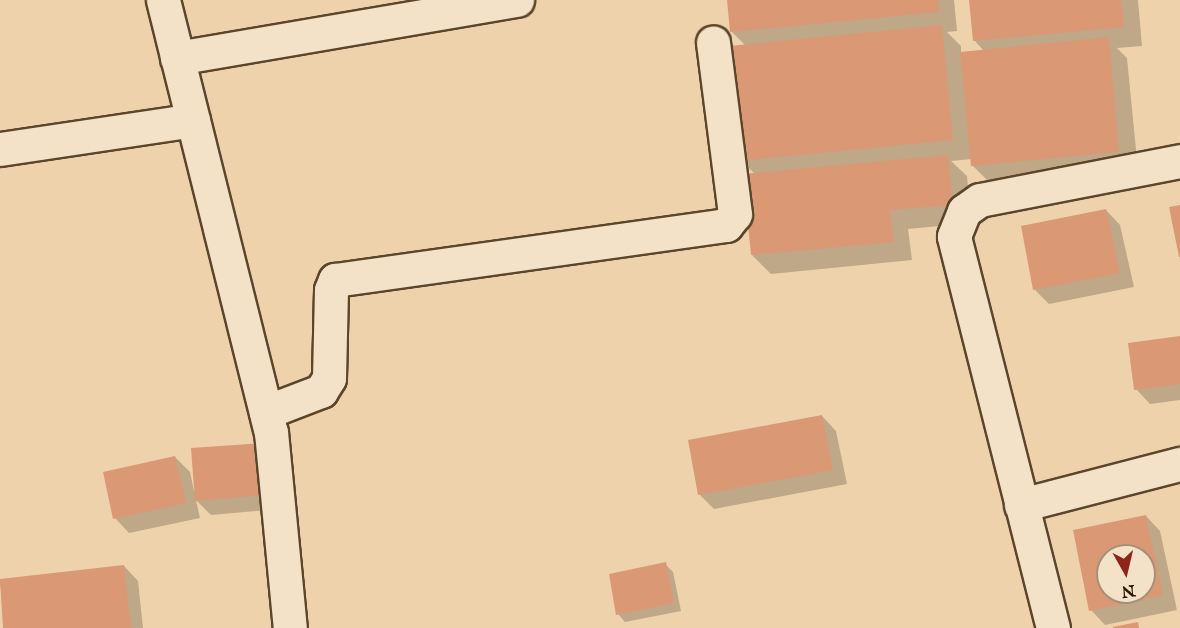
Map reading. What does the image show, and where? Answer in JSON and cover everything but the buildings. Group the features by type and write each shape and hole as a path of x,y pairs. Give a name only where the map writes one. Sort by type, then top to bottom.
{"street":[{"path":"163,0 266,412 290,628"},
{"path":"177,58 517,0"},
{"path":"266,412 321,390 328,378 331,290 335,280 726,225 735,214 713,42"},
{"path":"0,149 193,120"},
{"path":"1053,628 954,236 964,211 980,200 1180,161"},
{"path":"1021,505 1180,464"}]}
